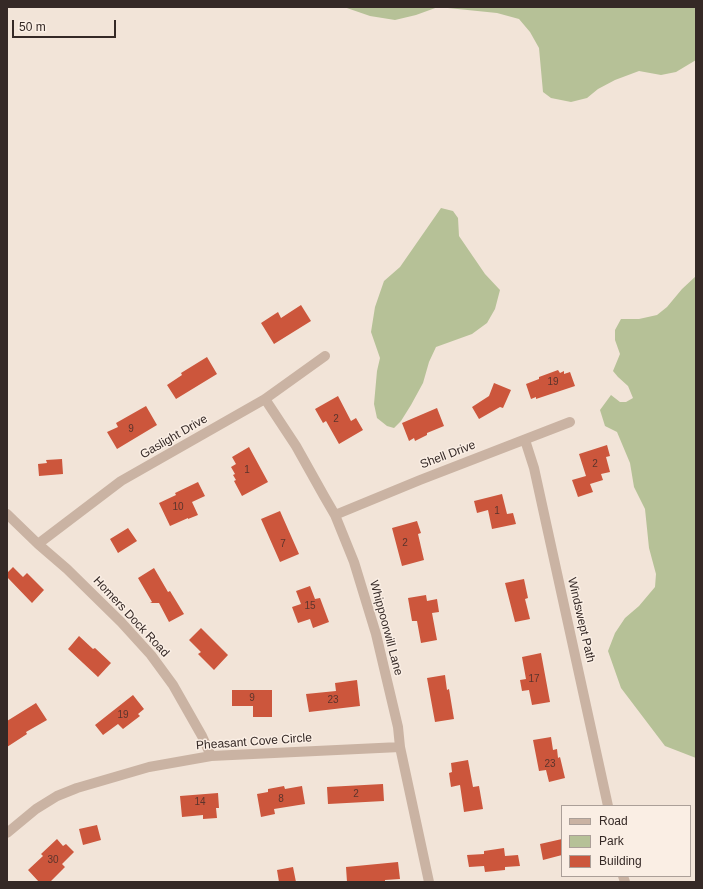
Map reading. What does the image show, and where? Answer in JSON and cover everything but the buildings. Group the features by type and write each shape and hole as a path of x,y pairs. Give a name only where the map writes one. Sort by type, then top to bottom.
{"street":[{"name":"Gaslight Drive","path":"38,544 121,481 265,399 325,356"},
{"name":"Whippoorwill Lane","path":"265,399 296,446 335,515 354,562 376,634 398,727 400,747 429,882"},
{"name":"Shell Drive","path":"335,515 420,480 570,422"},
{"name":"Windswept Path","path":"525,440 536,475 608,805"},
{"name":"Homers Dock Road","path":"7,514 67,569 121,622 151,655 173,685 202,736 211,756"},
{"name":"Pheasant Cove Circle","path":"7,833 36,809 57,796 76,788 149,767 211,756 400,747"}],"green space":[{"path":"344,7 438,7 416,15 395,20 370,16"},
{"path":"438,7 696,7 696,60 676,72 661,75 639,71 615,80 598,89 587,98 571,102 551,98 543,92 539,48 530,32 519,19 497,13"},
{"path":"441,208 453,211 458,218 459,236 485,274 500,290 495,309 487,323 472,334 436,347 429,362 423,383 401,421 394,428 387,426 377,418 374,404 377,371 380,358 371,332 375,307 384,281 400,267"},
{"path":"696,276 696,758 665,746 621,688 608,651 615,633 625,618 639,606 655,587 656,574 649,548 645,509 634,487 630,463 617,432 605,426 600,410 611,395 620,402 626,402 633,398 628,386 613,371 620,354 615,340 615,330 621,319 639,319 657,315 667,307 682,289"}]}
